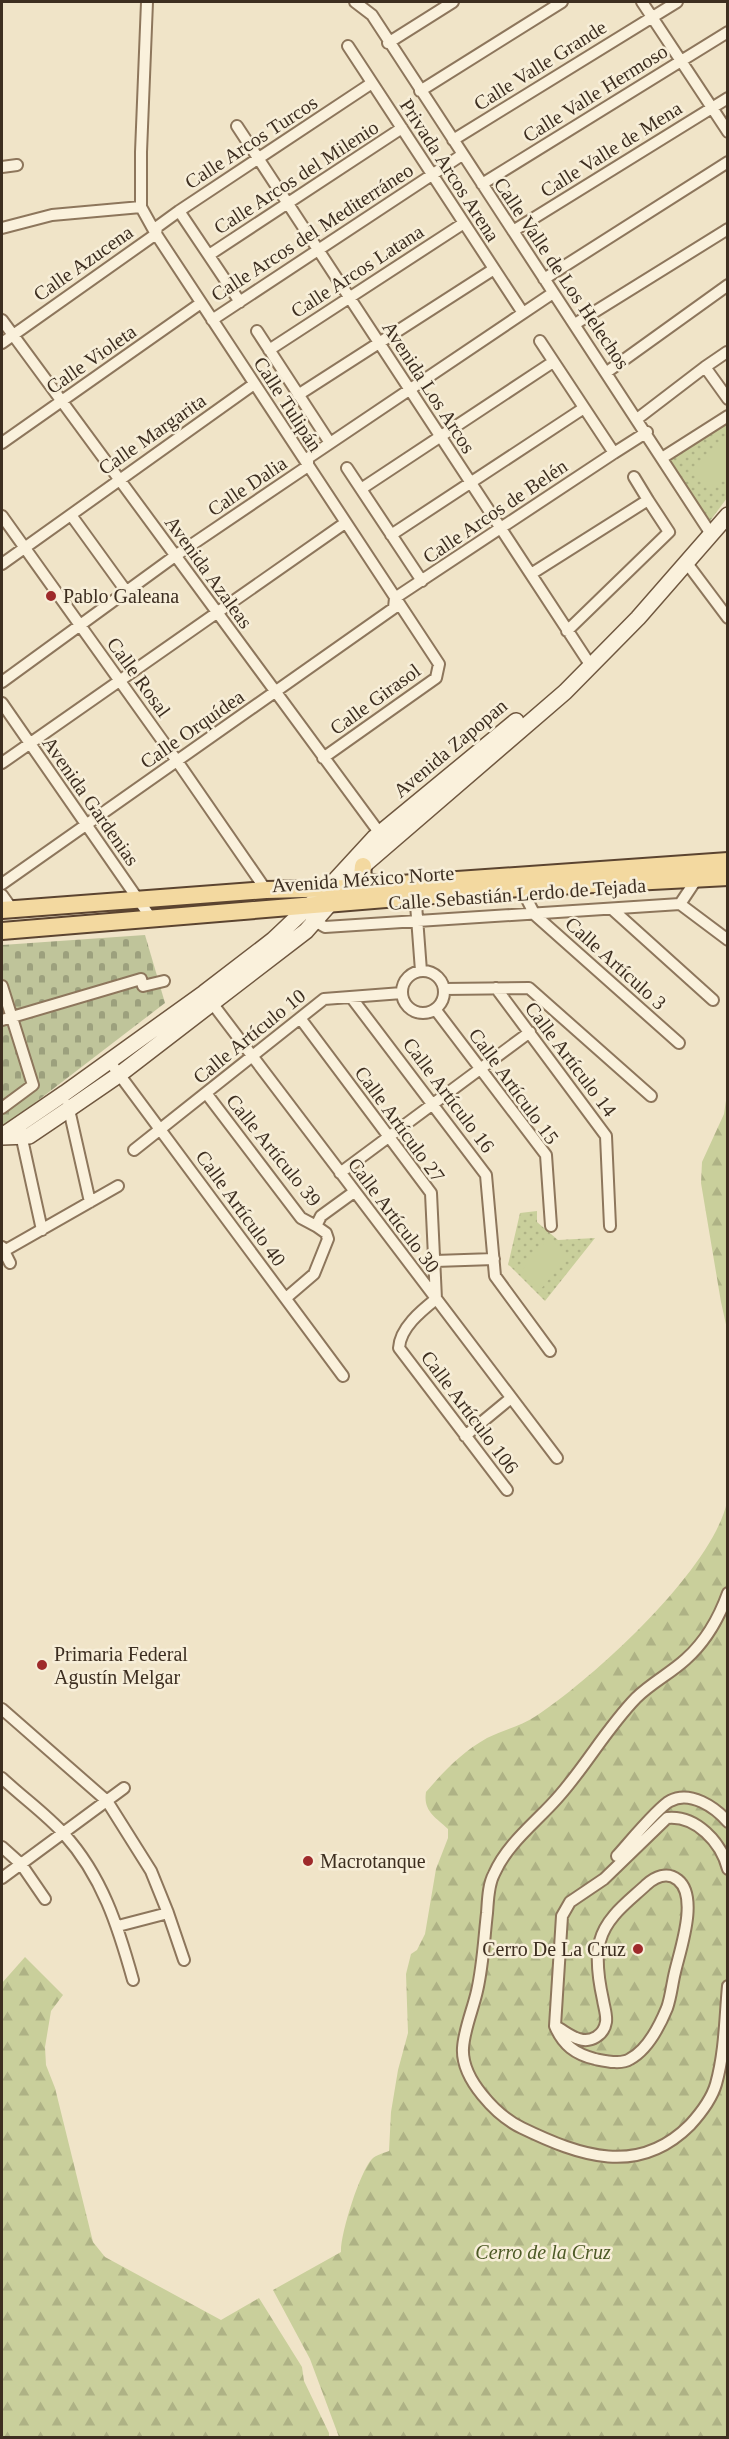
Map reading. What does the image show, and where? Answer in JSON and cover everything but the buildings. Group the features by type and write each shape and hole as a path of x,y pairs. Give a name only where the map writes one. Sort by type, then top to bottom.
{"main road":[{"name":"Avenida Zapopan","path":"333,893 384,839 606,649 638,618 728,515"},
{"name":"Avenida Zapopan","path":"363,866 384,839"},
{"name":"Avenida México Norte","path":"698,872 728,861"},
{"path":"363,866 362,876 368,882 379,884"},
{"path":"333,893 363,866"},
{"name":"Avenida México Norte","path":"7,909 266,890 333,893 698,872 728,877"},
{"name":"Avenida México Norte","path":"2,931 151,918 309,913 333,893 379,884 415,889"},
{"path":"20,1131 29,1136 69,1109 115,1068 208,998 306,932 309,913"},
{"path":"2,1136 20,1131 65,1093 115,1068"}],"street":[{"name":"Calle Tulipán","path":"147,2 141,207 212,320 439,664"},
{"name":"Calle Valle de Los Helechos","path":"355,2 372,15 388,43 647,432 711,534"},
{"path":"388,43 453,2"},
{"path":"420,91 561,2"},
{"path":"642,2 728,132"},
{"name":"Calle Valle Grande","path":"453,140 677,2"},
{"name":"Calle Valle Hermoso","path":"482,184 728,32"},
{"name":"Privada Arcos Arena","path":"348,46 523,313"},
{"name":"Calle Arcos Turcos","path":"156,234 157,227 179,211 372,83"},
{"name":"Calle Valle de Mena","path":"513,231 728,98"},
{"name":"Avenida Los Arcos","path":"237,126 590,664"},
{"name":"Calle Arcos del Milenio","path":"209,255 402,128"},
{"name":"Calle Arcos del Mediterráneo","path":"212,320 462,155"},
{"path":"544,279 728,162"},
{"path":"2,167 17,165"},
{"path":"2,228 52,215 141,207"},
{"path":"179,211 240,302"},
{"name":"Calle Arcos Latana","path":"269,350 464,223"},
{"path":"575,324 728,229"},
{"name":"Calle Azucena","path":"2,343 156,234"},
{"path":"298,395 494,268"},
{"path":"607,372 728,285"},
{"name":"Calle Dalia","path":"2,681 175,556 308,466 309,458 330,443 553,293"},
{"name":"Calle Violeta","path":"2,443 201,303"},
{"name":"Avenida Azaleas","path":"2,320 384,839"},
{"path":"257,331 330,443"},
{"path":"540,341 614,453"},
{"path":"638,419 727,352"},
{"path":"361,489 553,362"},
{"path":"705,367 728,399"},
{"name":"Calle Margarita","path":"2,564 254,384"},
{"path":"391,535 584,408"},
{"path":"662,458 728,416"},
{"name":"Calle Arcos de Belén","path":"395,598 647,432"},
{"path":"347,468 422,581"},
{"path":"567,631 669,532 634,477"},
{"path":"531,574 648,500"},
{"path":"70,514 126,591"},
{"name":"Calle Rosal","path":"2,516 266,890"},
{"path":"2,764 118,680 345,523"},
{"path":"686,562 728,618"},
{"name":"Calle Orquídea","path":"2,884 394,608 395,598"},
{"name":"Calle Girasol","path":"323,758 436,678 439,664"},
{"name":"Avenida Gardenias","path":"2,703 151,918"},
{"path":"698,872 680,904 728,940"},
{"name":"Calle Artículo 3","path":"519,881 535,915 679,1043"},
{"path":"415,889 421,971"},
{"path":"2,895 7,909"},
{"name":"Calle Sebastián Lerdo de Tejada","path":"309,913 325,927 680,904"},
{"path":"612,909 713,1000"},
{"path":"421,971 436,975 444,989 443,1000 435,1009 422,1013 408,1006 402,993 405,981 421,971"},
{"path":"7,1019 141,979 143,986 164,981"},
{"path":"2,986 7,1019 33,1085 2,1108"},
{"name":"Calle Artículo 14","path":"496,988 606,1136 610,1226"},
{"path":"444,989 529,988 651,1096"},
{"name":"Calle Artículo 10","path":"134,1150 324,999 402,993"},
{"name":"Calle Artículo 16","path":"351,997 486,1175 495,1276 550,1351"},
{"name":"Calle Artículo 30","path":"208,998 557,1458"},
{"name":"Calle Artículo 15","path":"435,1009 546,1155 551,1226"},
{"name":"Calle Artículo 27","path":"300,1018 432,1193 436,1299"},
{"path":"340,1173 530,1032"},
{"name":"Calle Artículo 40","path":"115,1068 343,1376"},
{"path":"65,1093 90,1202"},
{"name":"Calle Artículo 39","path":"206,1093 301,1218 316,1226"},
{"path":"20,1131 42,1230"},
{"path":"10,1263 3,1249 42,1230 118,1186"},
{"path":"286,1298 314,1274 328,1239 326,1233 316,1226 321,1216 354,1192"},
{"path":"435,1261 494,1259"},
{"name":"Calle Artículo 106","path":"436,1299 417,1315 399,1340 399,1348 507,1490"},
{"path":"465,1436 511,1398"},
{"path":"728,1593 710,1634 686,1659 638,1696 622,1712 560,1795 507,1851 492,1876 481,1976 463,2049 465,2063 475,2085 494,2108 513,2123 579,2152 608,2157 639,2156 659,2149 679,2136 699,2115 716,2086 725,2047 728,1986"},
{"path":"2,1709 107,1801 151,1871 184,1960"},
{"path":"2,1779 63,1833 85,1859 101,1886 118,1926 134,1980"},
{"path":"2,1878 124,1788"},
{"path":"607,1875 607,1868 668,1801 679,1797 699,1801 710,1806 728,1822"},
{"path":"555,2026 583,2040 590,2040 602,2032 606,2019 598,1959 600,1941 605,1928 617,1911 657,1877 671,1876 684,1888 687,1901 685,1934 668,2007 655,2031 639,2053 628,2061 609,2062 585,2056 569,2049 555,2026 562,1916 570,1902 607,1875 667,1818 686,1819 701,1828 714,1840 728,1869"},
{"path":"2,1846 21,1864 45,1899"},
{"path":"118,1926 168,1913"}],"green space":[{"path":"727,422 727,498 710,521 669,460"},
{"path":"724,440 727,443 727,473 711,489 693,471"},
{"path":"145,935 165,1003 2,1128 2,945"},
{"path":"727,1094 727,1329 701,1183 702,1162 724,1114"},
{"path":"537,1211 537,1222 558,1240 595,1238 545,1301 508,1265 520,1213"},
{"path":"549,1238 569,1255 541,1289 520,1272"},
{"name":"Cerro de la Cruz","path":"727,1502 727,2437 339,2437 310,2359 273,2290 341,2252 347,2218 362,2176 372,2159 389,2151 391,2112 398,2070 408,2033 406,1974 411,1954 417,1950 425,1934 436,1869 448,1838 448,1829 428,1809 426,1792 469,1749 487,1738 536,1716 560,1699 618,1650 675,1590 699,1559 717,1529"},
{"path":"25,1957 63,1995 51,2011 45,2047 46,2065 55,2088 93,2242 105,2257 221,2320 259,2298 302,2367 304,2381 329,2437 2,2437 2,1983"}],"place":[{"name":"Pablo Galeana","path":"51,596"},
{"name":"Primaria Federal Agustín Melgar","path":"42,1665"},
{"name":"Macrotanque","path":"308,1861"},
{"name":"Cerro De La Cruz","path":"638,1949"}]}
